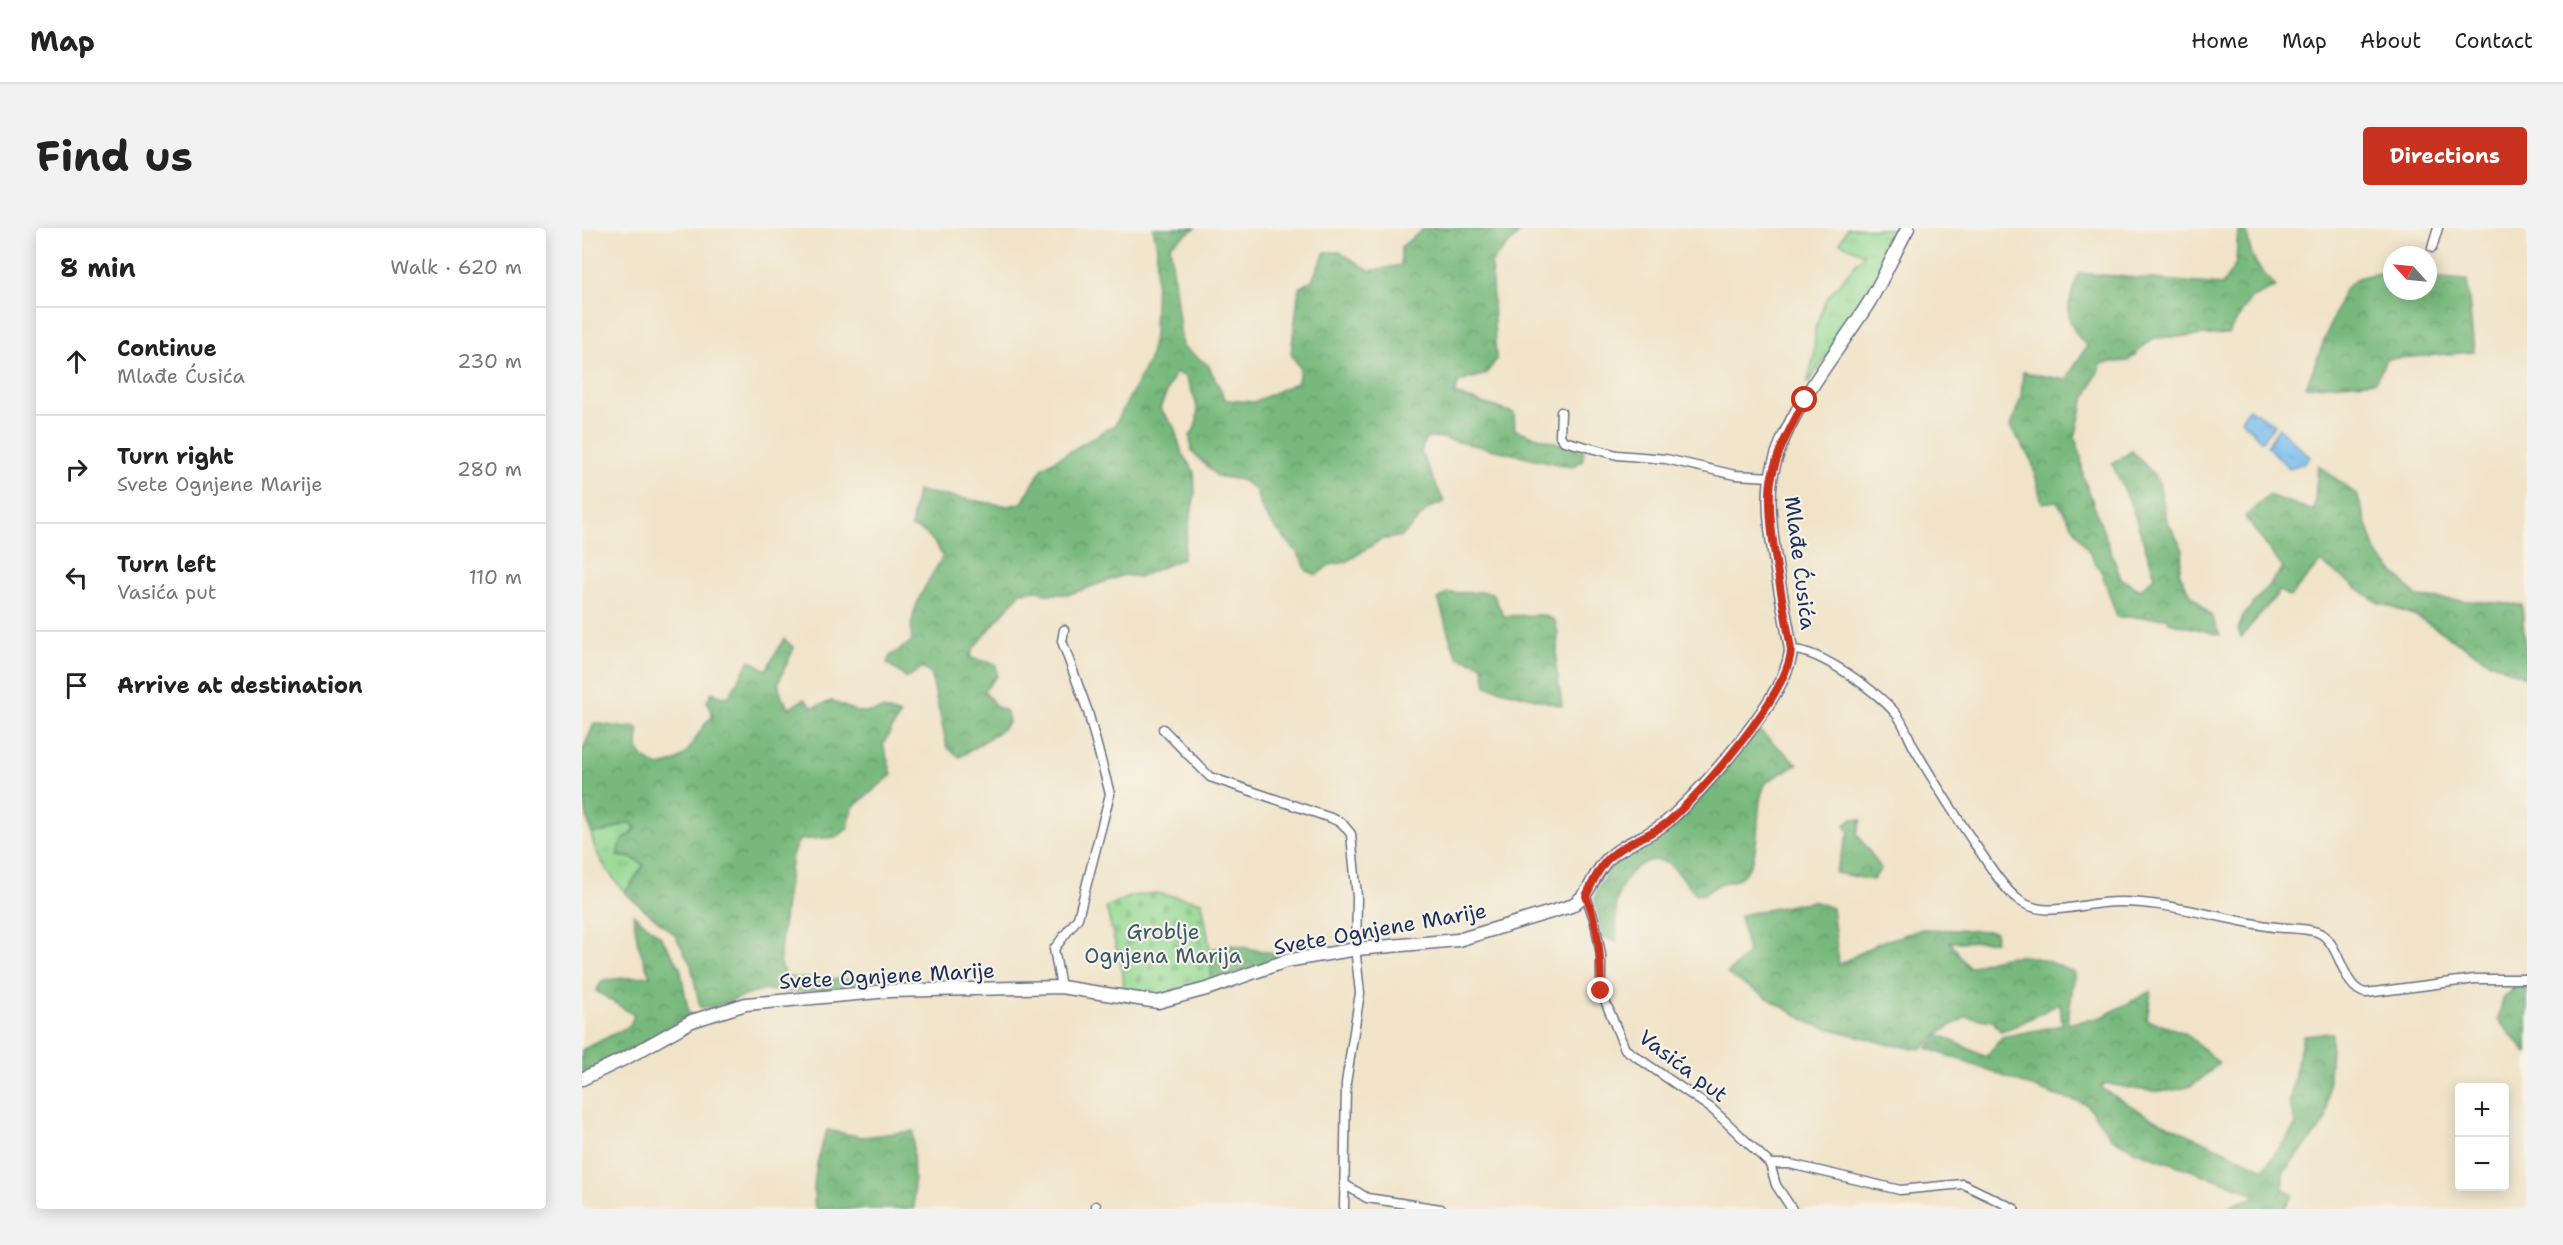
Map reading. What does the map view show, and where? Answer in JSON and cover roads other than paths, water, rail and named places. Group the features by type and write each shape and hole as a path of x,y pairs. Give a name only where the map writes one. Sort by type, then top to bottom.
{"street":[{"name":"Mlađe Ćusića","path":"1791,650 1770,508 1772,477 1791,425 1809,393 1869,302 1908,228"},
{"path":"2433,246 2438,228"},
{"path":"1561,412 1560,436 1564,441 1617,455 1666,459 1735,475 1772,477"},
{"path":"1060,987 1054,949 1078,918 1110,794 1088,712 1062,641 1064,630"},
{"path":"1791,650 1799,650 1834,665 1883,701 1898,716 1914,749 1994,872 2015,897 2031,908 2046,910 2105,902 2156,906 2271,927 2316,931 2324,935 2342,963 2350,982 2360,992 2366,993 2475,979 2527,979"},
{"name":"Svete Ognjene Marije","path":"582,1078 630,1056 692,1021 746,1004 889,991 1060,987 1158,1002 1210,988 1286,961 1358,949 1458,940 1558,912 1586,896 1608,859 1668,821 1744,739 1790,666 1791,650"},
{"path":"1163,729 1210,777 1331,818 1347,828 1351,834 1357,897 1358,949 1356,956 1360,993 1346,1083 1344,1209"},
{"name":"Vasića put","path":"1586,896 1595,922 1601,955 1601,991 1625,1049 1712,1109 1770,1164 1776,1185 1792,1209"},
{"path":"1770,1164 1790,1164 1900,1190 1963,1184 2015,1209"},
{"path":"1344,1184 1367,1198 1441,1209"}],"water":[{"path":"2249,408 2275,425 2262,441 2241,420"},
{"path":"2279,428 2310,457 2305,463 2289,468 2267,446"}],"park label":[{"name":"Groblje Ognjena Marija","path":"1163,944"}]}
